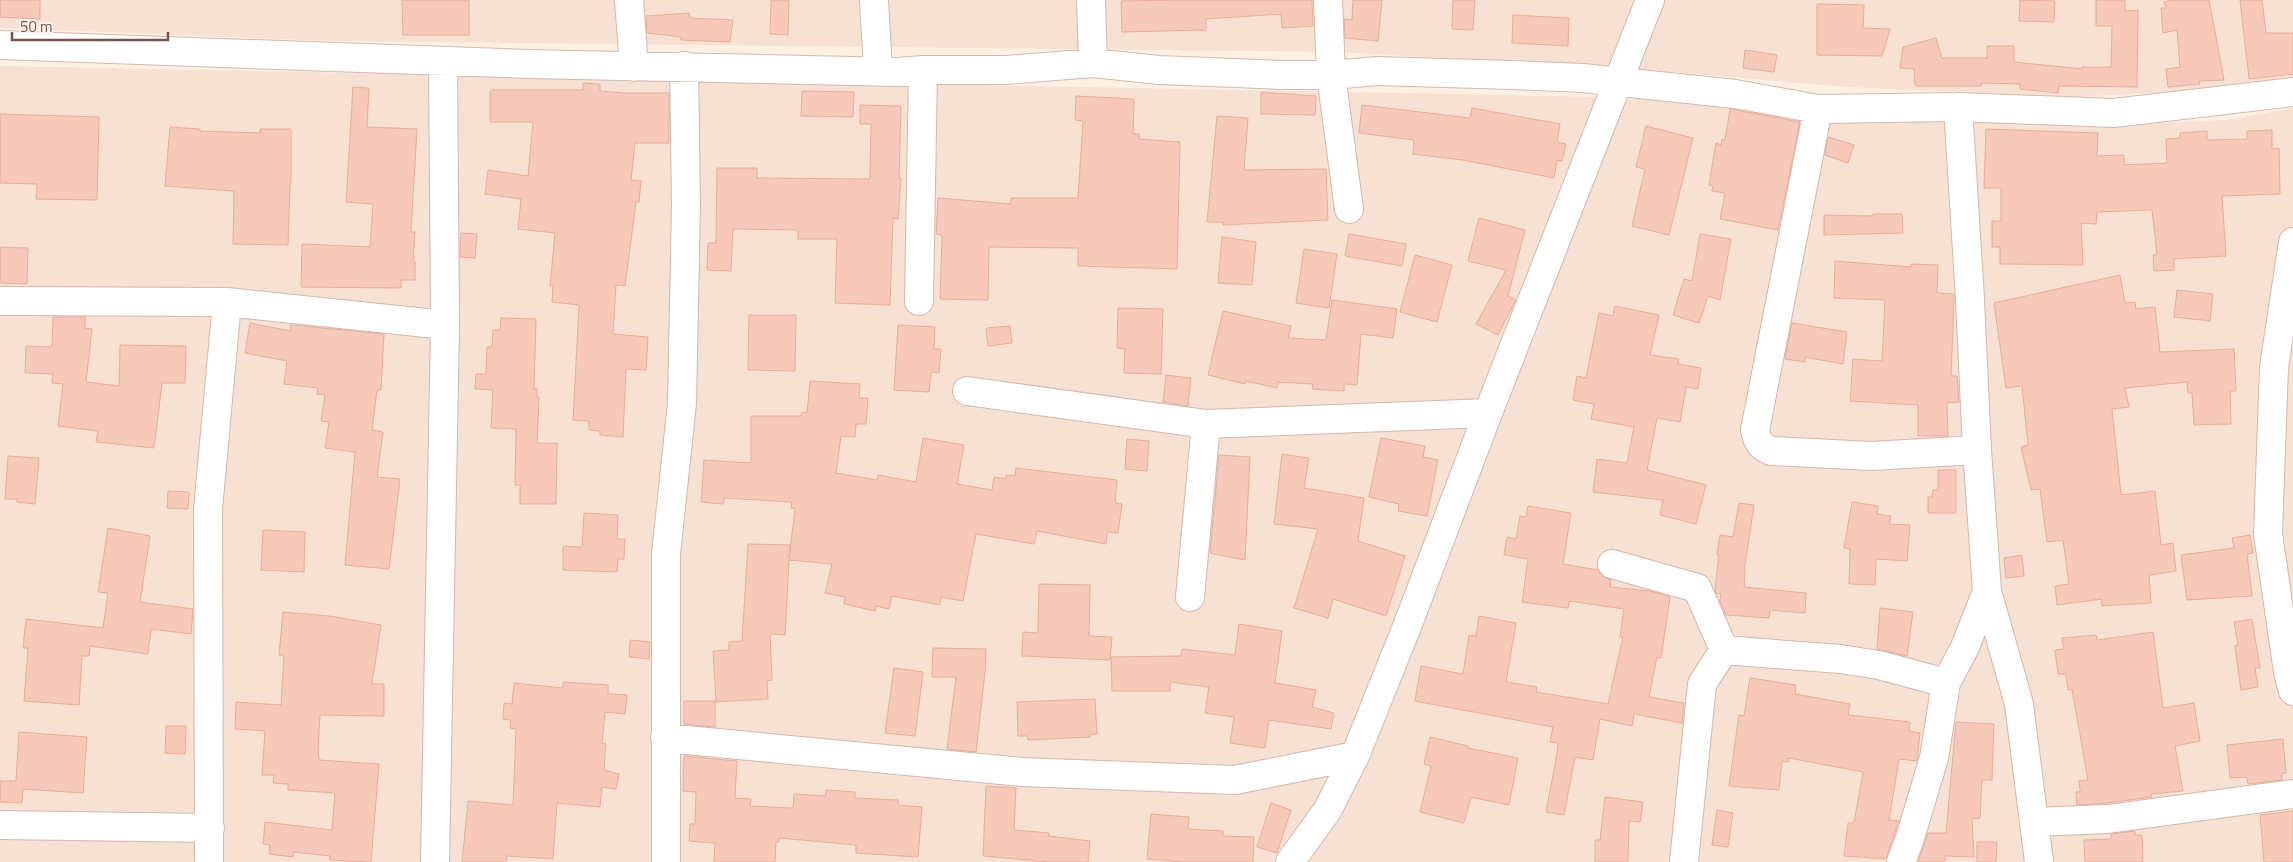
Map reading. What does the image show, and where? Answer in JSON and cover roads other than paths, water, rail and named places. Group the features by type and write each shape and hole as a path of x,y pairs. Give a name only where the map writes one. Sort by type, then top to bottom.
{"street":[{"path":"629,0 634,67"},
{"path":"874,0 878,71"},
{"path":"1091,0 1093,63"},
{"path":"1328,0 1331,75 1349,209"},
{"path":"1290,862 1327,811 1355,756 1650,0"},
{"path":"0,45 634,67 684,66 898,72 923,70 1006,70 1093,63 1159,70 1331,75 1377,71 1557,77 1735,94 1818,109 1958,107 2114,113 2293,92"},
{"path":"434,862 445,325 443,61"},
{"path":"666,862 666,554 682,403 686,205 684,66"},
{"path":"919,301 923,70"},
{"path":"1958,107 1977,450 1987,591 2019,704 2039,862"},
{"path":"1818,109 1755,430 1756,439 1761,446 1771,452 1871,456 1977,450"},
{"path":"2291,678 2268,534 2274,367 2293,242"},
{"path":"0,301 227,302 445,325"},
{"path":"209,862 208,509 227,302"},
{"path":"966,391 1206,424 1488,413"},
{"path":"1190,597 1206,424"},
{"path":"1612,564 1697,588 1724,650"},
{"path":"1901,862 1934,758 1946,683 1965,647 1987,591"},
{"path":"1724,650 1879,664 1946,683"},
{"path":"1684,862 1702,684 1724,650"},
{"path":"665,738 1022,772 1235,780 1355,756"},
{"path":"2035,822 2108,819 2293,794"},
{"path":"0,825 210,828"}]}
